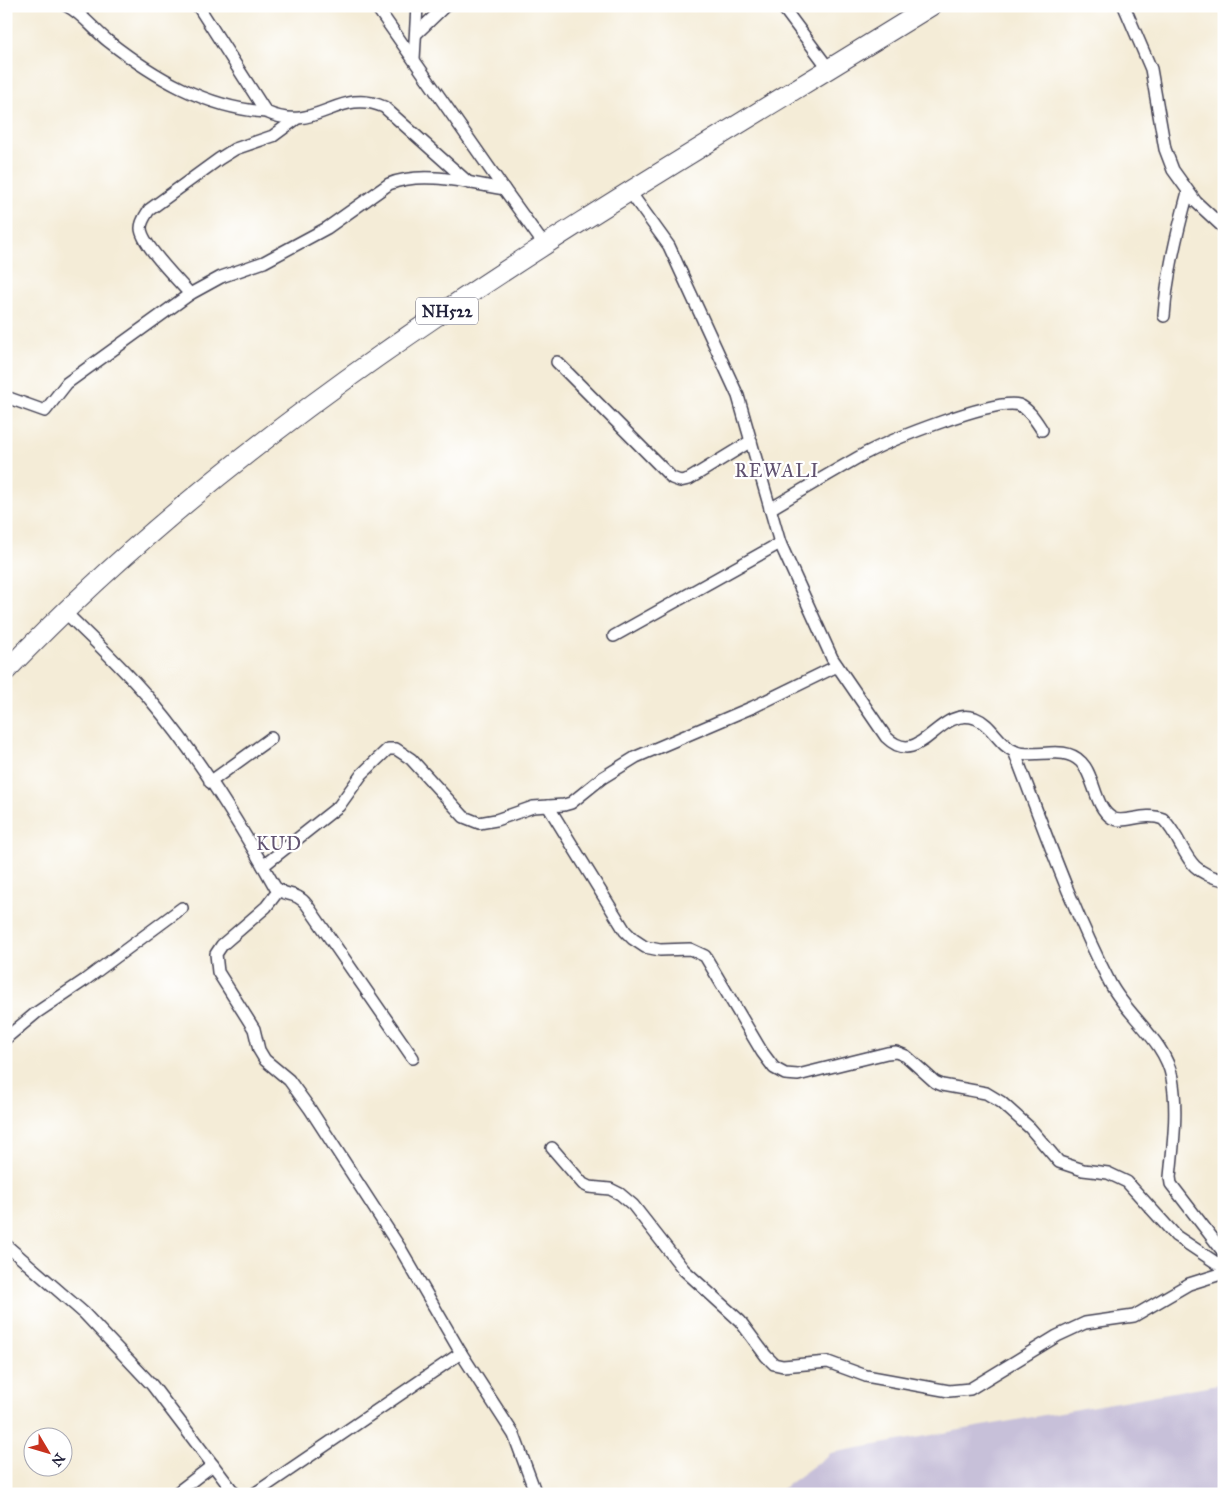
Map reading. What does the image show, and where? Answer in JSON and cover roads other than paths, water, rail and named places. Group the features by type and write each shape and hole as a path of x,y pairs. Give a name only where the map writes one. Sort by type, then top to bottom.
{"highway":[{"name":"NH522","path":"6,671 65,612 199,491 297,415 387,351 545,246 931,6"}],"street":[{"path":"67,6 137,63 178,87 223,104 247,110 266,112 278,118 296,119 309,118 341,104 360,101 373,102 384,107 469,183"},
{"path":"198,6 266,112"},
{"path":"376,6 545,246"},
{"path":"414,59 417,6"},
{"path":"416,34 445,6"},
{"path":"782,6 829,69"},
{"path":"1124,6 1151,70 1165,149 1172,170 1188,192 1224,228"},
{"path":"190,294 149,245 141,229 142,222 149,210 219,158 235,149 273,136 296,119"},
{"path":"6,397 45,411 67,383 190,294 221,277 264,262 327,228 394,182 428,178 504,190"},
{"path":"630,192 669,246 738,396 780,543 837,666 886,737 893,744 908,748 916,746 943,724 955,718 963,717 976,719 986,725 1014,752 1088,938 1112,986 1143,1025 1165,1059 1172,1077 1174,1106 1171,1184 1224,1253"},
{"path":"1164,316 1166,289 1176,238 1188,192"},
{"path":"557,362 672,478 680,481 689,479 751,441"},
{"path":"770,509 868,452 982,409 1012,404 1020,406 1026,409 1042,430"},
{"path":"614,636 780,543"},
{"path":"65,612 154,704 231,811 279,890 298,895 307,905 412,1058"},
{"path":"263,866 339,806 362,774 388,750 396,749 411,759 438,791 464,817 479,823 496,820 533,807 571,803 602,778 636,757 753,707 837,666"},
{"path":"210,782 271,738"},
{"path":"1014,752 1031,756 1065,753 1077,758 1082,762 1101,804 1112,818 1122,821 1148,815 1163,819 1186,857 1200,873 1224,880"},
{"path":"548,806 624,930 645,947 660,950 690,949 705,956 762,1052 774,1068 785,1074 798,1075 886,1054 896,1052 901,1054 935,1082 986,1093 1001,1102 1030,1128 1059,1162 1083,1170 1113,1175 1128,1182 1176,1236 1224,1268"},
{"path":"279,890 266,907 222,945 216,954 218,972 254,1029 259,1050 265,1060 288,1080 310,1109 400,1248 461,1353 514,1435 536,1494"},
{"path":"6,1038 36,1013 85,980 182,908"},
{"path":"552,1148 583,1184 589,1187 610,1189 620,1194 633,1205 684,1270 740,1321 774,1364 782,1366 828,1362 866,1376 911,1385 949,1391 970,1389 1057,1336 1085,1323 1134,1316 1189,1284 1224,1274"},
{"path":"6,1245 84,1313 152,1386 235,1494"},
{"path":"254,1494 461,1353"},
{"path":"175,1494 213,1465"}],"district":[{"name":"REWALI","path":"777,470"},
{"name":"KUD","path":"279,843"}]}
